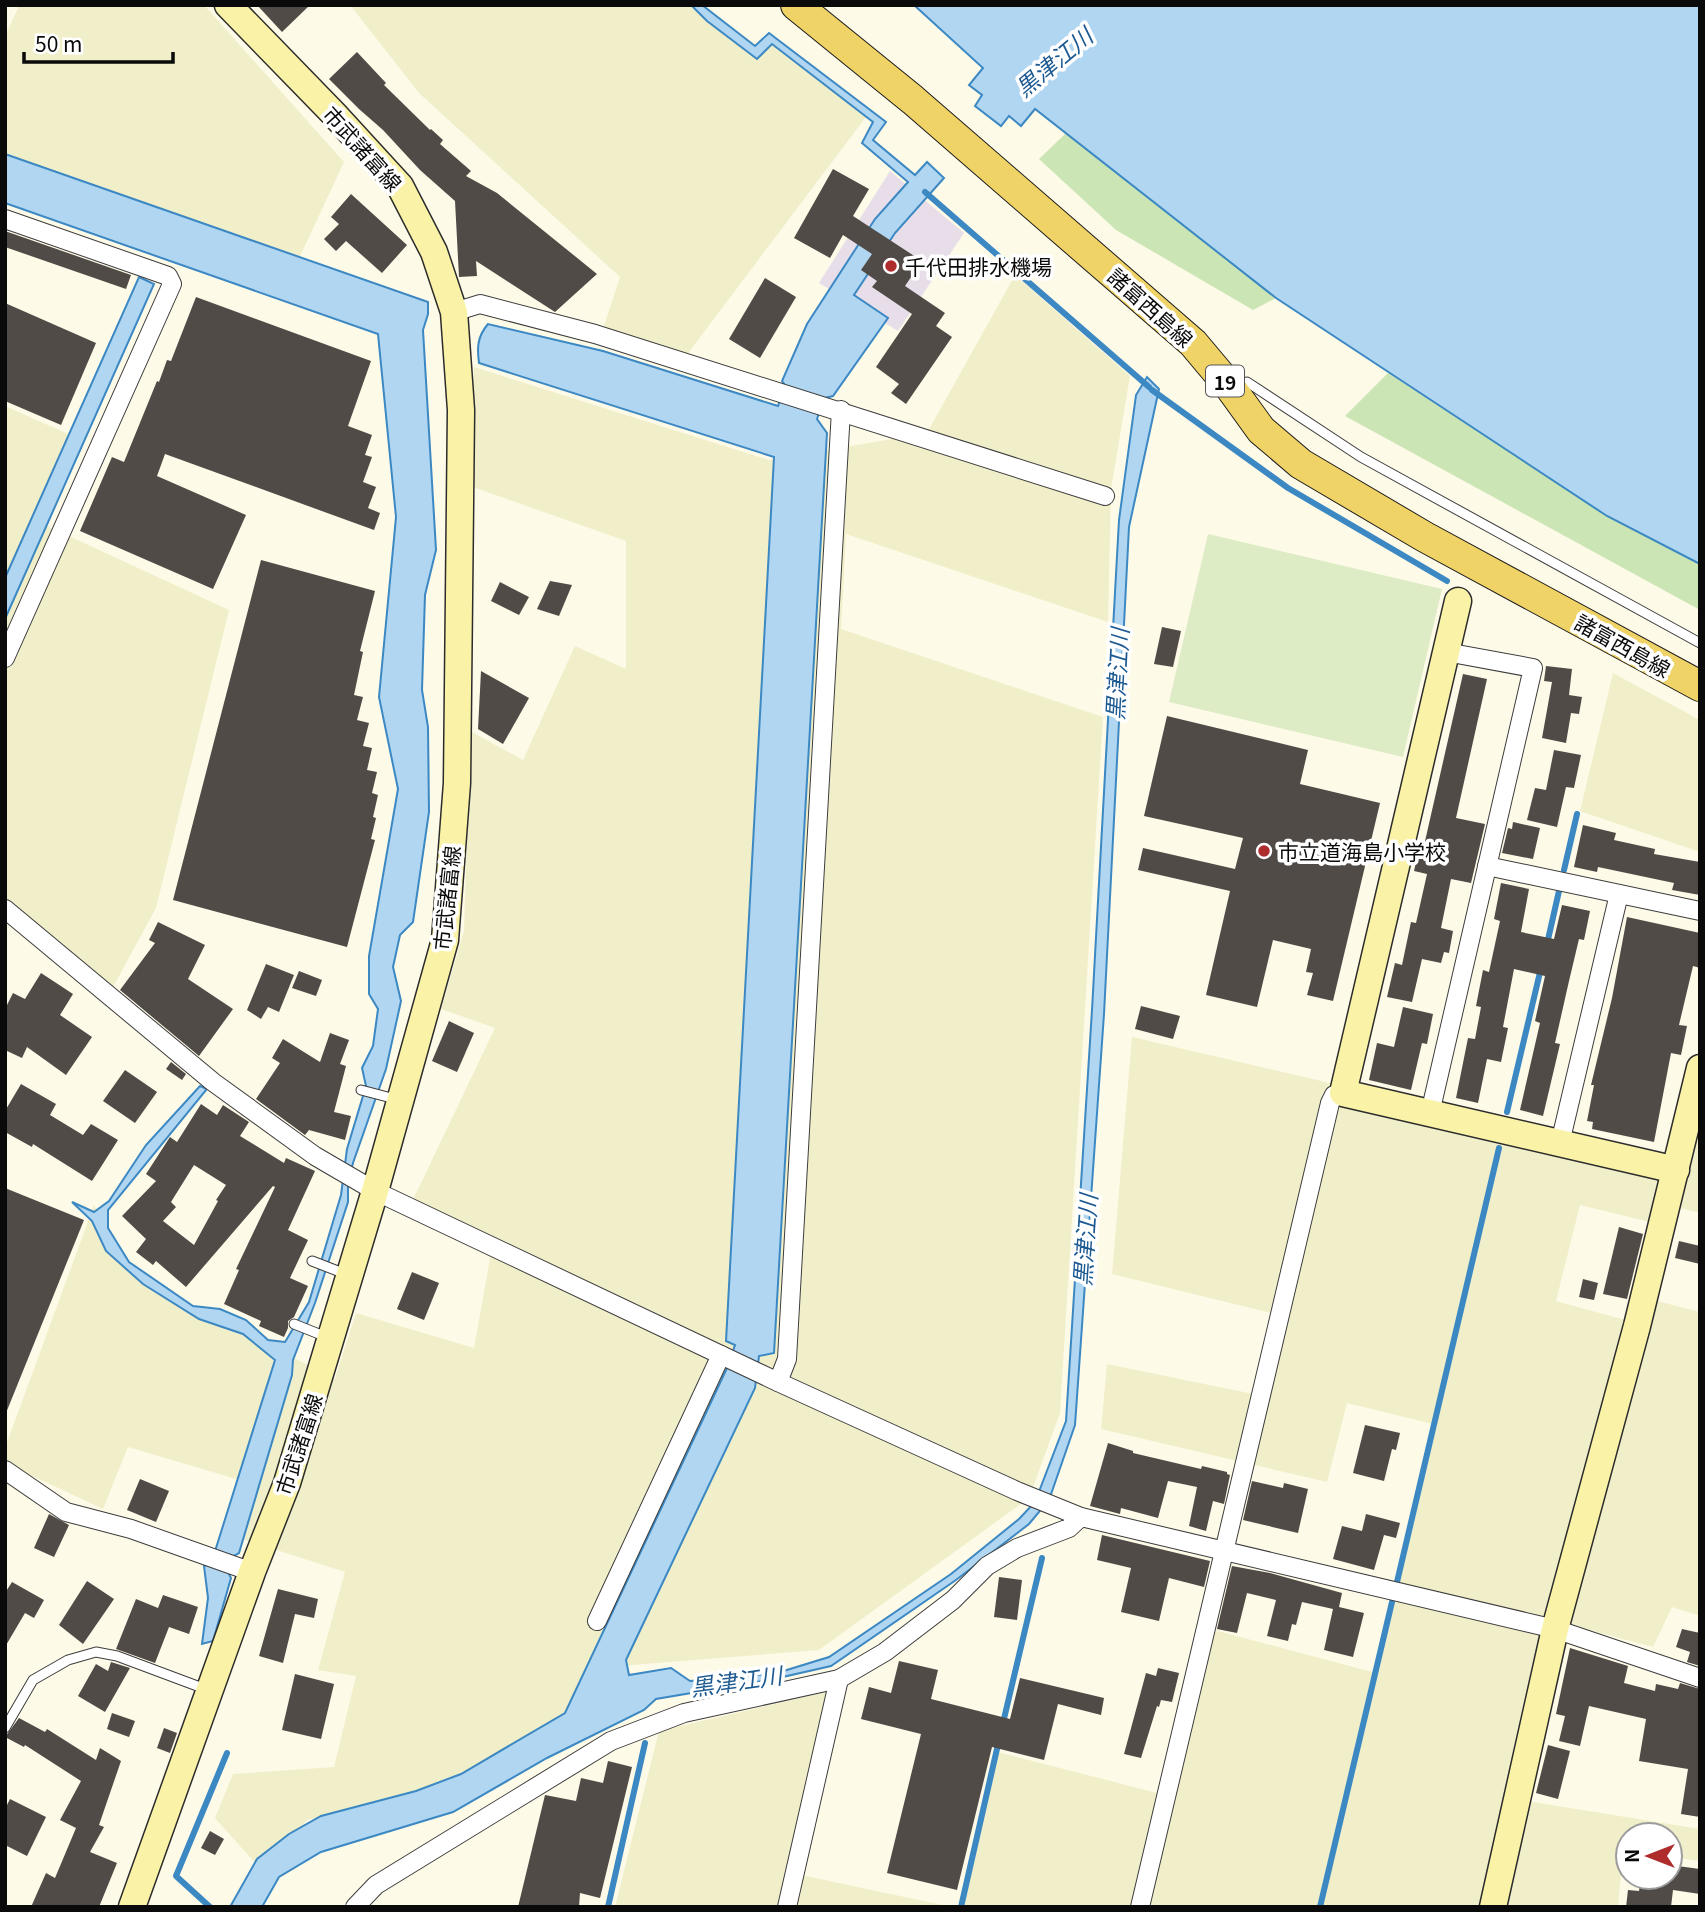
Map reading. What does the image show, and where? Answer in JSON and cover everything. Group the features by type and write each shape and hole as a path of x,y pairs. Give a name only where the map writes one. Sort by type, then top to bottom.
{"main road":[{"name":"市武諸富線","path":"132,1907 210,1691 243,1569 287,1483 320,1334 341,1272 364,1185 445,940 457,783 461,411 454,312 433,251 400,186 228,5"},
{"name":"諸富西島線","path":"796,5 913,100 1124,281 1193,344 1230,387 1261,430 1301,464 1425,537 1700,686"},
{"path":"1458,601 1343,1093 1676,1170"},
{"path":"1493,1907 1555,1629 1676,1170 1700,1068"}],"street":[{"path":"5,219 168,276 172,284 5,658"},
{"path":"454,312 480,304 595,334 1105,496"},
{"path":"771,1378 787,1359 833,408"},
{"path":"1430,1113 1533,668 1446,652"},
{"path":"1488,866 1700,911"},
{"path":"1560,1143 1619,894"},
{"path":"5,909 213,1082 314,1156 364,1185 721,1355 1017,1491 1081,1517 1555,1629 1700,1678"},
{"path":"1140,1907 1330,1103 1334,1095 1343,1093"},
{"path":"597,1621 721,1355"},
{"path":"5,1470 66,1512 131,1529 243,1569"},
{"path":"355,1907 376,1885 611,1741 684,1713 839,1679 895,1645 953,1600 988,1566 1017,1548 1069,1528 1081,1517"},
{"path":"787,1907 839,1679"}],"lane":[{"path":"1230,387 1247,382 1361,457 1700,643"},
{"path":"361,1090 392,1098"},
{"path":"312,1261 341,1272"},
{"path":"294,1324 320,1334"},
{"path":"5,1728 33,1680 68,1660 96,1652 117,1656 210,1691"}],"shaded area":[{"path":"15,5 204,5 344,162 295,267 5,168 5,36 18,8"},
{"path":"350,5 695,5 756,51 773,40 869,113 686,356 602,332 620,277 419,93"},
{"path":"890,171 964,233 898,331 819,283"},
{"path":"1015,275 1130,376 1111,489 1108,622 846,534 841,629 1103,717 1060,1413 1029,1498 819,1650 607,1667 576,1707 440,1788 307,1820 264,1873 215,1818 233,1774 334,1767 356,1676 318,1670 345,1572 233,1536 253,1484 128,1447 103,1509 5,1463 5,1448 94,1205 126,1264 193,1309 335,1378 356,1313 474,1348 493,1242 410,1206 495,1028 441,1009 464,931 470,731 523,760 575,646 626,669 626,541 470,486 474,367 769,460 927,433"},
{"path":"5,406 84,441 43,524 229,610 156,908 113,987 5,900"},
{"path":"1613,673 1700,720 1700,852 1580,811"},
{"path":"1132,1037 1334,1084 1660,1178 1650,1222 1580,1205 1556,1301 1625,1320 1545,1618 1397,1584 1437,1425 1347,1403 1327,1482 1101,1429 1107,1364 1268,1397 1287,1317 1112,1274"},
{"path":"1700,1121 1700,1213 1680,1208"},
{"path":"1657,1301 1700,1312 1700,1616 1672,1607 1653,1647 1570,1625"},
{"path":"1393,1600 1542,1634 1481,1907 960,1907 998,1752 1161,1794 1199,1626 1376,1673"},
{"path":"831,1691 801,1875 952,1907 615,1907 659,1731"},
{"path":"1527,1801 1651,1821 1614,1821 1614,1891 1619,1891 1618,1907 1504,1907"},
{"path":"1684,1826 1700,1829 1700,1861 1684,1859"}],"green space":[{"path":"1066,133 1276,298 1253,310 1116,230 1039,159"},
{"path":"1388,373 1607,516 1700,564 1700,610 1345,416"},
{"path":"1208,534 1442,589 1403,757 1169,702"}],"water":[{"path":"691,5 702,5 755,46 769,33 886,122 873,140 915,175 927,162 944,178 895,233 854,295 888,318 833,396 824,398 817,419 827,433 774,1353 759,1356 755,1388 626,1660 629,1675 671,1668 690,1681 777,1673 829,1657 951,1574 1019,1519 1035,1502 1066,1421 1119,520 1136,395 1147,377 1159,389 1129,527 1104,1014 1075,1425 1049,1500 1029,1524 956,1580 831,1666 774,1679 656,1699 644,1710 547,1758 453,1812 321,1852 279,1877 262,1907 230,1907 257,1859 289,1834 321,1816 416,1791 461,1774 565,1713 727,1368 735,1345 726,1341 774,457 479,363 478,352 480,338 488,324 603,351 778,406 785,385 782,381 807,324 875,219 908,182 862,143 873,122 772,44 757,59 707,21"},
{"path":"914,5 1700,5 1700,564 1607,516 1276,298 1035,109 1021,126 1009,116 1001,126 975,106 982,95 969,85 983,68"},
{"path":"5,154 428,302 428,314 423,330 436,550 425,595 422,690 428,727 429,812 413,922 400,935 393,967 401,1001 386,1069 353,1163 348,1183 348,1202 293,1360 292,1375 239,1553 232,1557 227,1570 231,1578 213,1641 202,1644 208,1598 204,1566 211,1564 275,1360 243,1334 199,1319 143,1284 106,1251 92,1221 72,1202 94,1212 109,1201 146,1145 200,1086 207,1089 108,1210 108,1228 129,1262 193,1306 220,1309 246,1320 268,1340 285,1342 309,1302 341,1195 347,1149 366,1086 362,1068 373,1046 378,1009 369,994 369,956 398,789 379,697 396,517 378,334 5,203"},
{"path":"139,277 154,284 5,619 5,578"}],"building":[{"path":"257,5 310,5 282,32"},
{"path":"357,52 386,83 384,85 443,140 440,144 471,171 466,176 497,193 597,274 555,312 476,261 477,276 459,277 455,201 329,79"},
{"path":"833,169 869,189 853,216 922,261 905,286 945,313 936,326 952,337 906,404 891,393 899,384 876,367 912,314 872,287 877,281 861,270 872,254 843,235 830,258 794,238"},
{"path":"351,194 407,245 382,273 346,241 336,251 324,239 339,224 331,217"},
{"path":"5,231 131,275 126,289 5,247"},
{"path":"765,278 796,297 760,358 729,339"},
{"path":"196,297 371,361 348,426 372,435 365,455 372,457 363,482 376,487 368,508 380,513 374,530 165,454 157,476 246,515 213,589 80,531 112,457 124,462 157,381 159,382 167,360 171,361"},
{"path":"5,303 96,343 61,425 5,401"},
{"path":"261,560 375,591 360,651 363,652 354,695 363,697 357,720 369,723 363,746 372,748 367,770 377,772 372,793 378,795 371,839 375,840 347,947 173,900"},
{"path":"550,581 572,585 559,616 537,609"},
{"path":"500,582 529,597 519,615 491,601"},
{"path":"1162,627 1181,631 1173,667 1154,664"},
{"path":"1546,666 1572,669 1569,695 1582,697 1579,714 1571,713 1566,743 1542,738 1552,682 1544,681"},
{"path":"481,671 529,698 503,744 478,729"},
{"path":"1463,674 1487,679 1456,818 1485,824 1471,883 1451,879 1441,928 1453,931 1449,953 1444,952 1441,963 1422,959 1412,1002 1387,997 1395,963 1402,965 1411,922 1416,923 1427,874 1414,871 1419,849 1423,850"},
{"path":"1167,716 1308,750 1300,784 1380,803 1333,1001 1307,995 1313,973 1306,972 1311,949 1273,940 1257,1007 1206,995 1230,891 1138,870 1143,848 1235,869 1243,838 1144,816"},
{"path":"1554,750 1581,755 1574,788 1566,787 1557,827 1527,820 1535,788 1546,790"},
{"path":"1513,822 1540,828 1533,859 1502,853 1508,828 1512,829"},
{"path":"1583,825 1616,833 1614,840 1655,849 1654,854 1700,862 1700,895 1672,890 1674,883 1598,867 1597,872 1574,867"},
{"path":"1501,883 1529,889 1521,932 1554,939 1562,905 1590,911 1584,940 1579,939 1569,981 1555,1043 1560,1044 1543,1116 1520,1110 1540,1023 1535,1021 1545,976 1514,969 1503,1027 1508,1028 1501,1062 1487,1059 1478,1103 1456,1098 1468,1038 1475,1039 1481,1007 1476,1006 1483,970 1489,972 1500,921 1494,919"},
{"path":"1627,917 1700,933 1700,968 1693,966 1679,1025 1687,1026 1681,1055 1671,1053 1654,1142 1592,1129 1593,1122 1587,1121 1594,1085 1591,1085 1612,998"},
{"path":"158,922 205,945 188,979 233,1009 199,1056 120,990 155,943 149,940"},
{"path":"266,964 294,975 279,1012 268,1007 261,1019 247,1010"},
{"path":"299,971 322,980 316,996 292,988"},
{"path":"41,973 73,994 60,1015 92,1037 66,1075 27,1047 22,1058 5,1050 5,1009 13,993 25,999"},
{"path":"1141,1006 1180,1016 1173,1039 1135,1029"},
{"path":"1403,1007 1433,1014 1427,1044 1422,1043 1411,1090 1369,1080 1377,1043 1394,1047"},
{"path":"449,1021 474,1033 457,1072 432,1061"},
{"path":"330,1033 349,1040 340,1064 346,1066 334,1112 351,1116 345,1140 309,1130 305,1135 256,1099 280,1063 272,1058 283,1039 320,1062"},
{"path":"171,1062 186,1074 182,1080 166,1069"},
{"path":"125,1070 157,1092 135,1123 103,1101"},
{"path":"21,1084 56,1104 50,1115 83,1135 91,1124 118,1140 92,1181 33,1144 32,1147 5,1132 5,1111"},
{"path":"201,1104 217,1115 223,1105 249,1122 240,1136 284,1163 286,1158 315,1171 288,1230 308,1240 290,1278 308,1286 294,1317 288,1321 284,1337 259,1326 261,1321 224,1304 239,1270 236,1269 275,1187 273,1186 186,1287 156,1261 153,1265 136,1252 146,1239 122,1216 156,1181 146,1174 170,1137 177,1142","holes":["194,1165 226,1185 194,1245 163,1221 176,1207 171,1202"]},
{"path":"5,1188 84,1220 6,1413 5,1413"},
{"path":"1619,1227 1643,1234 1627,1299 1603,1294"},
{"path":"1679,1241 1700,1246 1700,1264 1675,1258"},
{"path":"412,1272 439,1283 424,1320 397,1309"},
{"path":"1583,1279 1598,1283 1594,1300 1579,1297"},
{"path":"1365,1425 1400,1433 1396,1450 1392,1449 1384,1481 1353,1473"},
{"path":"1108,1443 1133,1453 1201,1469 1202,1466 1227,1472 1230,1475 1224,1504 1213,1501 1206,1531 1189,1526 1197,1487 1168,1481 1158,1518 1121,1508 1120,1514 1090,1506"},
{"path":"140,1479 169,1491 156,1522 127,1510"},
{"path":"1252,1481 1283,1488 1284,1483 1308,1489 1298,1533 1243,1520"},
{"path":"49,1514 69,1525 54,1557 34,1548"},
{"path":"1366,1514 1400,1523 1396,1538 1384,1535 1374,1570 1333,1559 1342,1526 1362,1531"},
{"path":"1102,1535 1210,1561 1204,1587 1169,1578 1159,1621 1121,1612 1131,1568 1097,1560"},
{"path":"1232,1566 1270,1573 1342,1593 1339,1607 1364,1613 1353,1657 1324,1650 1333,1609 1302,1602 1296,1625 1292,1624 1288,1641 1267,1636 1276,1600 1247,1593 1237,1633 1217,1629"},
{"path":"999,1577 1022,1580 1017,1620 994,1617"},
{"path":"87,1581 114,1599 83,1644 59,1625"},
{"path":"12,1582 44,1600 34,1618 25,1613 5,1647 5,1593"},
{"path":"278,1589 318,1599 314,1618 295,1614 283,1663 259,1656"},
{"path":"163,1595 198,1607 189,1634 169,1627 155,1663 116,1649 136,1599 158,1608"},
{"path":"1682,1629 1700,1633 1700,1666 1687,1662 1690,1652 1676,1647"},
{"path":"1570,1648 1628,1666 1624,1683 1655,1691 1656,1684 1678,1689 1680,1683 1700,1689 1700,1817 1681,1814 1688,1769 1639,1761 1646,1719 1589,1706 1580,1746 1559,1741 1565,1716 1556,1714"},
{"path":"899,1661 938,1670 931,1699 1010,1719 1020,1678 1104,1698 1101,1715 1058,1704 1044,1760 992,1747 957,1890 887,1873 921,1734 861,1719 869,1687 891,1693"},
{"path":"111,1662 130,1668 105,1712 78,1696 96,1664 108,1671"},
{"path":"1158,1668 1179,1673 1172,1702 1161,1700 1159,1707 1157,1706 1141,1758 1124,1754 1146,1673 1156,1676"},
{"path":"295,1674 334,1684 321,1739 282,1730"},
{"path":"112,1713 135,1721 129,1737 107,1729"},
{"path":"19,1718 45,1732 47,1729 96,1760 100,1748 121,1761 99,1825 104,1827 90,1852 117,1863 99,1907 31,1907 46,1873 55,1878 76,1828 60,1820 81,1781 25,1745 24,1747 5,1737"},
{"path":"164,1728 177,1733 170,1753 157,1748"},
{"path":"1548,1745 1570,1751 1558,1799 1536,1793"},
{"path":"608,1761 632,1767 600,1898 580,1893 579,1907 518,1907 545,1795 576,1801 581,1778 603,1783"},
{"path":"10,1799 46,1817 27,1856 5,1845 5,1809"},
{"path":"210,1831 224,1839 215,1855 201,1848"},
{"path":"1684,1867 1700,1869 1700,1894 1680,1891 1684,1891"},
{"path":"1628,1891 1673,1891 1671,1907 1626,1907"}],"waterway":[{"name":"黒津江川","path":"925,192 1149,387"},
{"path":"1152,390 1288,488 1447,581"},
{"path":"1564,870 1577,814"},
{"path":"1547,944 1559,891"},
{"path":"1507,1112 1541,968"},
{"path":"1397,1582 1499,1148"},
{"path":"1003,1723 1042,1558"},
{"path":"1320,1907 1392,1602"},
{"path":"961,1907 999,1740"},
{"path":"608,1907 645,1743"},
{"path":"210,1907 176,1876 227,1753"}],"place":[{"name":"千代田排水機場","path":"891,266"},
{"name":"市立道海島小学校","path":"1264,851"}]}
